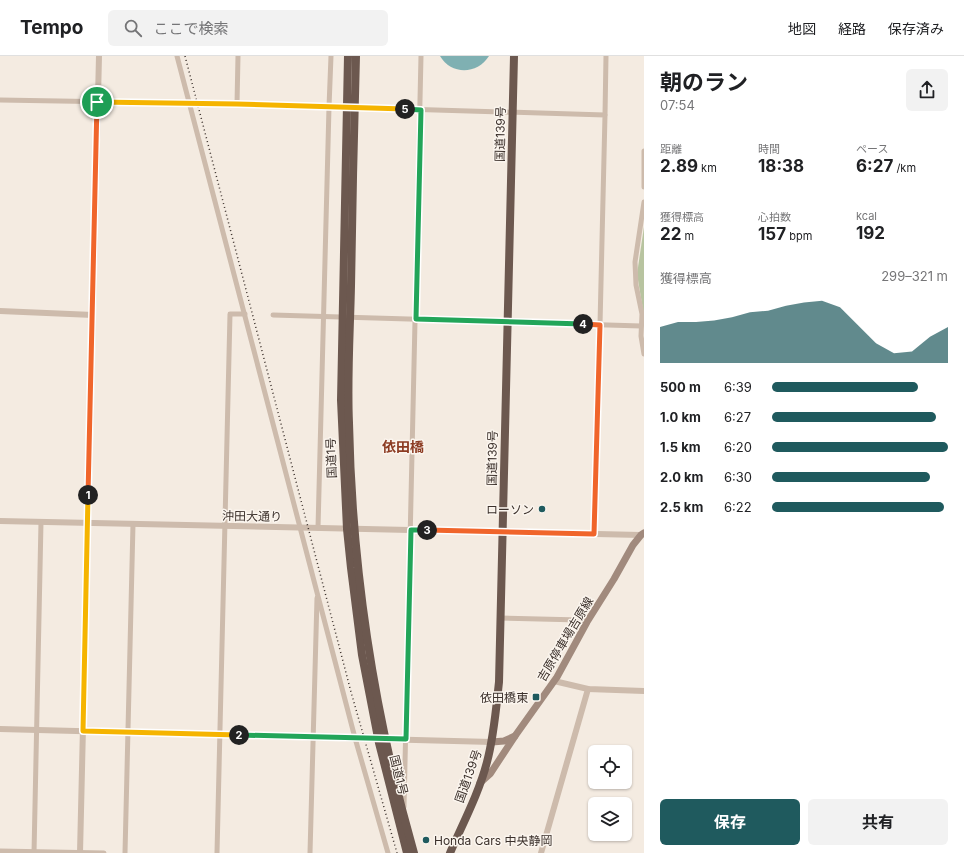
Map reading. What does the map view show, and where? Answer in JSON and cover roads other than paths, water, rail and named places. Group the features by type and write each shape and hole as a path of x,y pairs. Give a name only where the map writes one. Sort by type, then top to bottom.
{"highway":[{"name":"国道1号","path":"347,56 351,100 348,422 355,541 376,688 386,740 414,853"},
{"name":"国道1号","path":"357,56 351,100 341,400 347,529 350,568 362,656 379,743 407,853"},
{"name":"国道139号","path":"450,853 480,783 487,762 496,718 499,682 514,56"}],"main road":[{"name":"吉原停車場吉原線","path":"480,783 490,774 554,681 586,622 614,579 633,545 642,534"},
{"path":"492,742 504,741 515,736"}],"street":[{"path":"80,853 99,56"},
{"path":"177,56 355,738 388,853"},
{"path":"237,104 238,56"},
{"path":"318,528 328,107 331,56"},
{"path":"402,853 411,530 421,56"},
{"path":"594,534 606,56"},
{"path":"0,100 237,104 605,115"},
{"path":"644,151 644,187"},
{"path":"644,202 634,262 636,285 642,314 641,326 644,354"},
{"path":"0,311 93,314"},
{"path":"218,853 230,314 245,314"},
{"path":"273,315 641,326"},
{"name":"沖田大通り","path":"0,521 642,534"},
{"path":"34,852 42,522"},
{"path":"125,853 134,524"},
{"path":"310,853 317,591"},
{"path":"500,618 581,620 586,622"},
{"path":"554,681 588,689 644,691"},
{"path":"541,853 588,689"},
{"path":"0,729 129,731 492,742"},
{"path":"0,851 104,853"}],"water":[{"path":"440,56 489,56 478,67 464,70 451,67"}],"railway":[{"path":"185,56 351,692 397,853"}],"place":[{"name":"ローソン","path":"542,509"},
{"name":"依田橋東","path":"536,697"},
{"name":"Honda Cars 中央静岡","path":"426,840"}],"district":[{"name":"依田橋","path":"403,446"}]}
